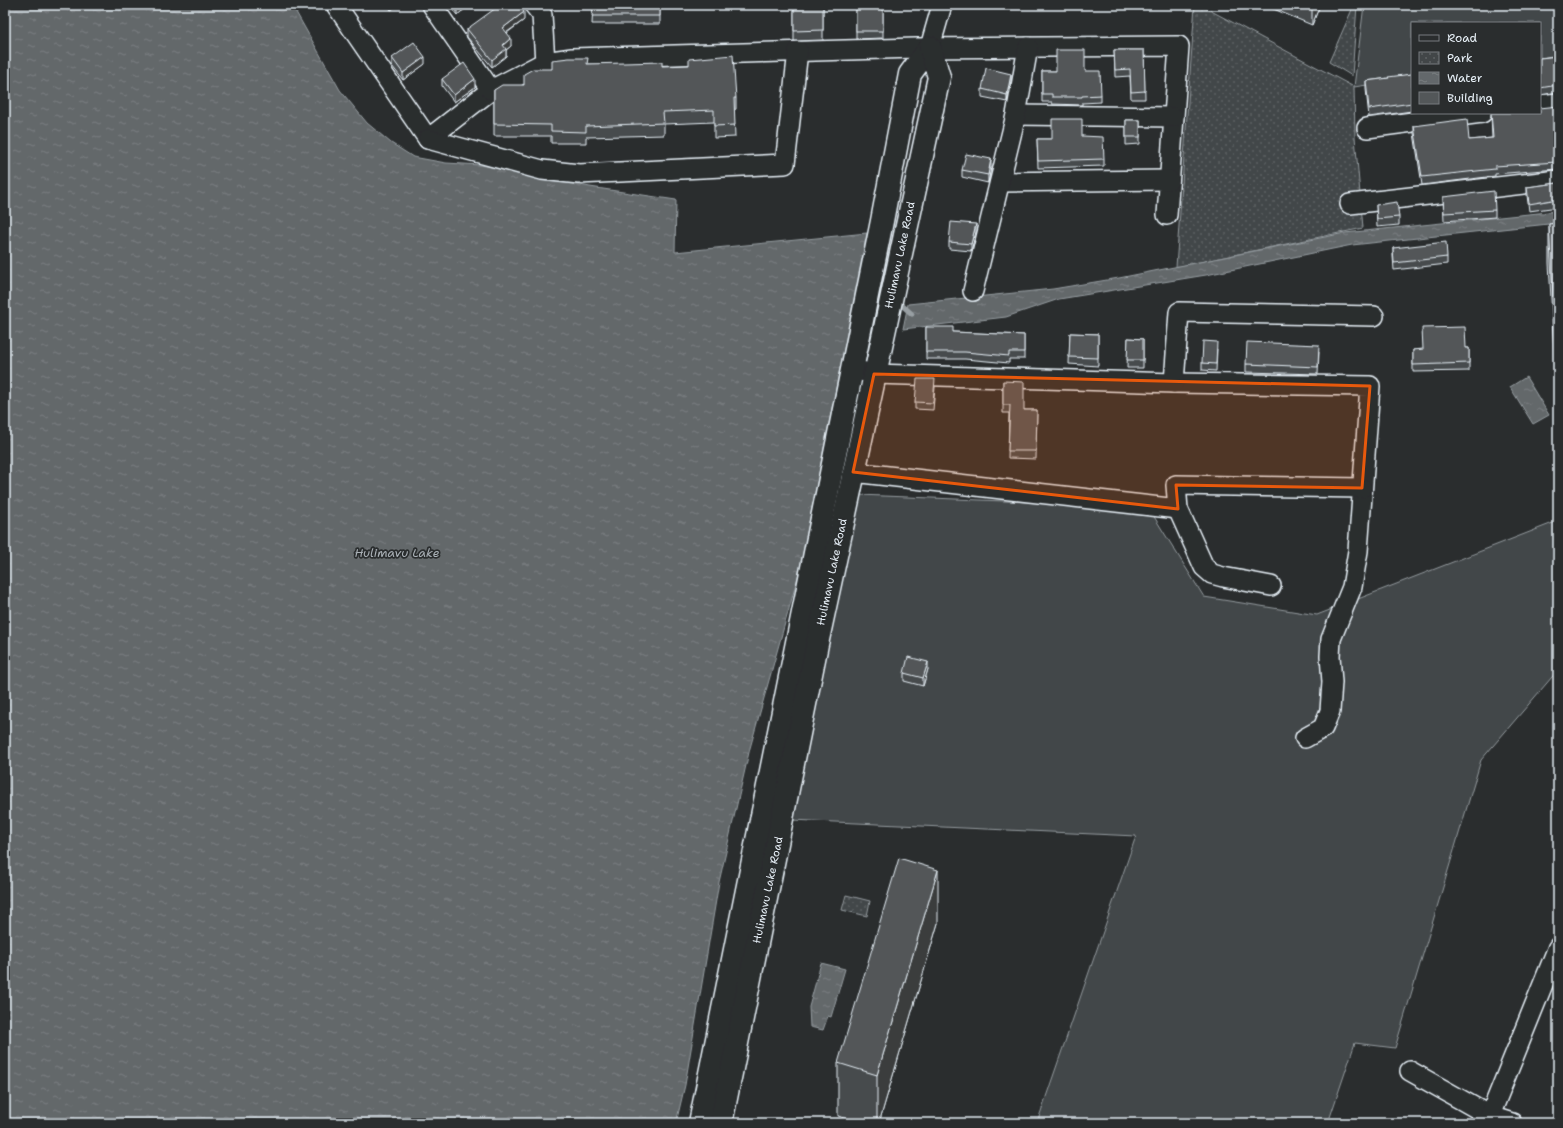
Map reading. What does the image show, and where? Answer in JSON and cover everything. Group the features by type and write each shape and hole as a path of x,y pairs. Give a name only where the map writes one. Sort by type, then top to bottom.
{"main road":[{"name":"Hulimavu Lake Road","path":"700,1123 860,330 910,74 930,48"},
{"name":"Hulimavu Lake Road","path":"721,1123 853,472 939,77 930,48"}],"street":[{"path":"336,5 428,140 542,170 578,174 785,164 798,51"},
{"path":"432,5 492,90"},
{"path":"534,5 542,15 545,62"},
{"path":"930,48 942,5"},
{"path":"428,140 492,90 545,62 572,58 930,48 1179,46 1167,215"},
{"path":"973,291 1016,115 1028,47"},
{"path":"1541,106 1558,103"},
{"path":"1367,128 1474,114"},
{"path":"1016,115 1174,117"},
{"path":"1000,182 1169,180"},
{"path":"1350,204 1558,180"},
{"path":"1174,383 1179,312 1374,316"},
{"path":"852,369 874,374 1174,383 1370,386 1358,551 1352,587 1331,639 1330,656 1332,682 1330,711 1323,728 1305,738"},
{"path":"853,472 1178,509"},
{"path":"1271,586 1212,574 1204,567 1178,509 1176,485 1362,488"},
{"path":"1489,1119 1558,948"},
{"path":"1410,1070 1489,1119 1512,1123"}],"highlighted area":[{"path":"874,374 1370,386 1362,488 1176,485 1178,509 853,472"}],"green space":[{"path":"1195,5 1200,5 1354,87 1355,137 1363,228 1176,267"},
{"path":"1354,5 1357,5 1352,76 1329,62"},
{"path":"1364,5 1558,5 1558,55 1541,58 1541,22 1411,22 1411,78 1354,87"},
{"path":"859,495 1148,507 1204,597 1317,615 1558,521 1558,670 1481,760 1395,1048 1355,1043 1328,1123 1037,1123 1136,836 792,820"},
{"path":"846,895 870,901 867,916 842,910"}],"water":[{"name":"Hulimavu Lake","path":"5,5 292,5 340,90 367,123 391,143 413,157 446,163 481,165 590,187 676,200 675,252 867,233 799,573 750,748 719,882 685,1085 676,1123 5,1123"},
{"path":"1558,211 1558,223 1352,245 1206,275 1059,299 1006,317 903,329 908,304 1053,289 1119,278 1345,233"},
{"path":"1526,377 1549,415 1533,424 1510,387"},
{"path":"821,963 845,969 831,1017 828,1016 823,1030 810,1027 809,1007"}],"building":[{"path":"500,5 519,5 524,12 503,28 511,38 503,45 506,49 492,60 467,29"},
{"path":"593,5 660,5 660,16 592,16"},
{"path":"794,5 823,5 823,30 794,31"},
{"path":"856,5 883,5 883,31 856,31"},
{"path":"414,42 425,57 403,73 392,58"},
{"path":"1056,50 1085,50 1085,71 1100,71 1101,95 1082,97 1052,97 1052,94 1042,94 1042,71 1056,71"},
{"path":"1114,50 1144,50 1145,91 1131,92 1130,69 1115,70"},
{"path":"733,55 736,98 734,98 735,125 714,126 714,110 663,112 664,123 586,126 586,132 551,131 551,125 494,124 494,90 502,85 524,85 524,74 533,69 552,69 552,60 588,58 587,64 662,62 662,66 689,65 689,59"},
{"path":"1558,56 1558,85 1541,88 1541,58"},
{"path":"464,63 475,79 454,95 442,79"},
{"path":"986,68 1011,74 1007,95 982,89"},
{"path":"1411,74 1411,103 1369,109 1366,81 1389,78 1388,77"},
{"path":"1558,106 1558,162 1495,166 1495,169 1422,177 1414,126 1467,119 1469,140 1493,138 1491,114 1541,114 1541,108"},
{"path":"1052,119 1082,119 1082,136 1103,137 1104,159 1038,161 1037,139 1052,139"},
{"path":"1126,120 1140,120 1140,137 1126,137"},
{"path":"966,154 991,159 988,175 962,170"},
{"path":"1558,183 1558,199 1529,204 1527,187"},
{"path":"1494,191 1495,210 1444,213 1443,197"},
{"path":"1397,202 1399,217 1377,219 1376,205"},
{"path":"951,222 976,224 971,244 949,242"},
{"path":"1558,223 1558,367 1557,367 1549,224"},
{"path":"1446,242 1447,257 1394,263 1393,248"},
{"path":"926,327 953,327 953,332 1024,335 1024,352 1009,352 1009,356 965,352 926,352"},
{"path":"1465,327 1466,348 1469,348 1469,363 1413,365 1413,350 1423,349 1422,328"},
{"path":"1070,333 1098,334 1098,358 1069,357"},
{"path":"1128,338 1143,339 1143,360 1127,360"},
{"path":"1203,341 1217,342 1216,364 1202,363"},
{"path":"1247,342 1319,345 1318,367 1246,364"},
{"path":"917,379 935,379 933,403 915,402"},
{"path":"1003,381 1024,382 1024,410 1037,410 1036,451 1008,451 1010,405 1003,405"},
{"path":"908,657 928,662 923,678 904,673"},
{"path":"1558,842 1558,856 1555,855"},
{"path":"899,858 938,870 877,1075 838,1063"}],"waterway":[{"path":"897,301 912,314"}]}
